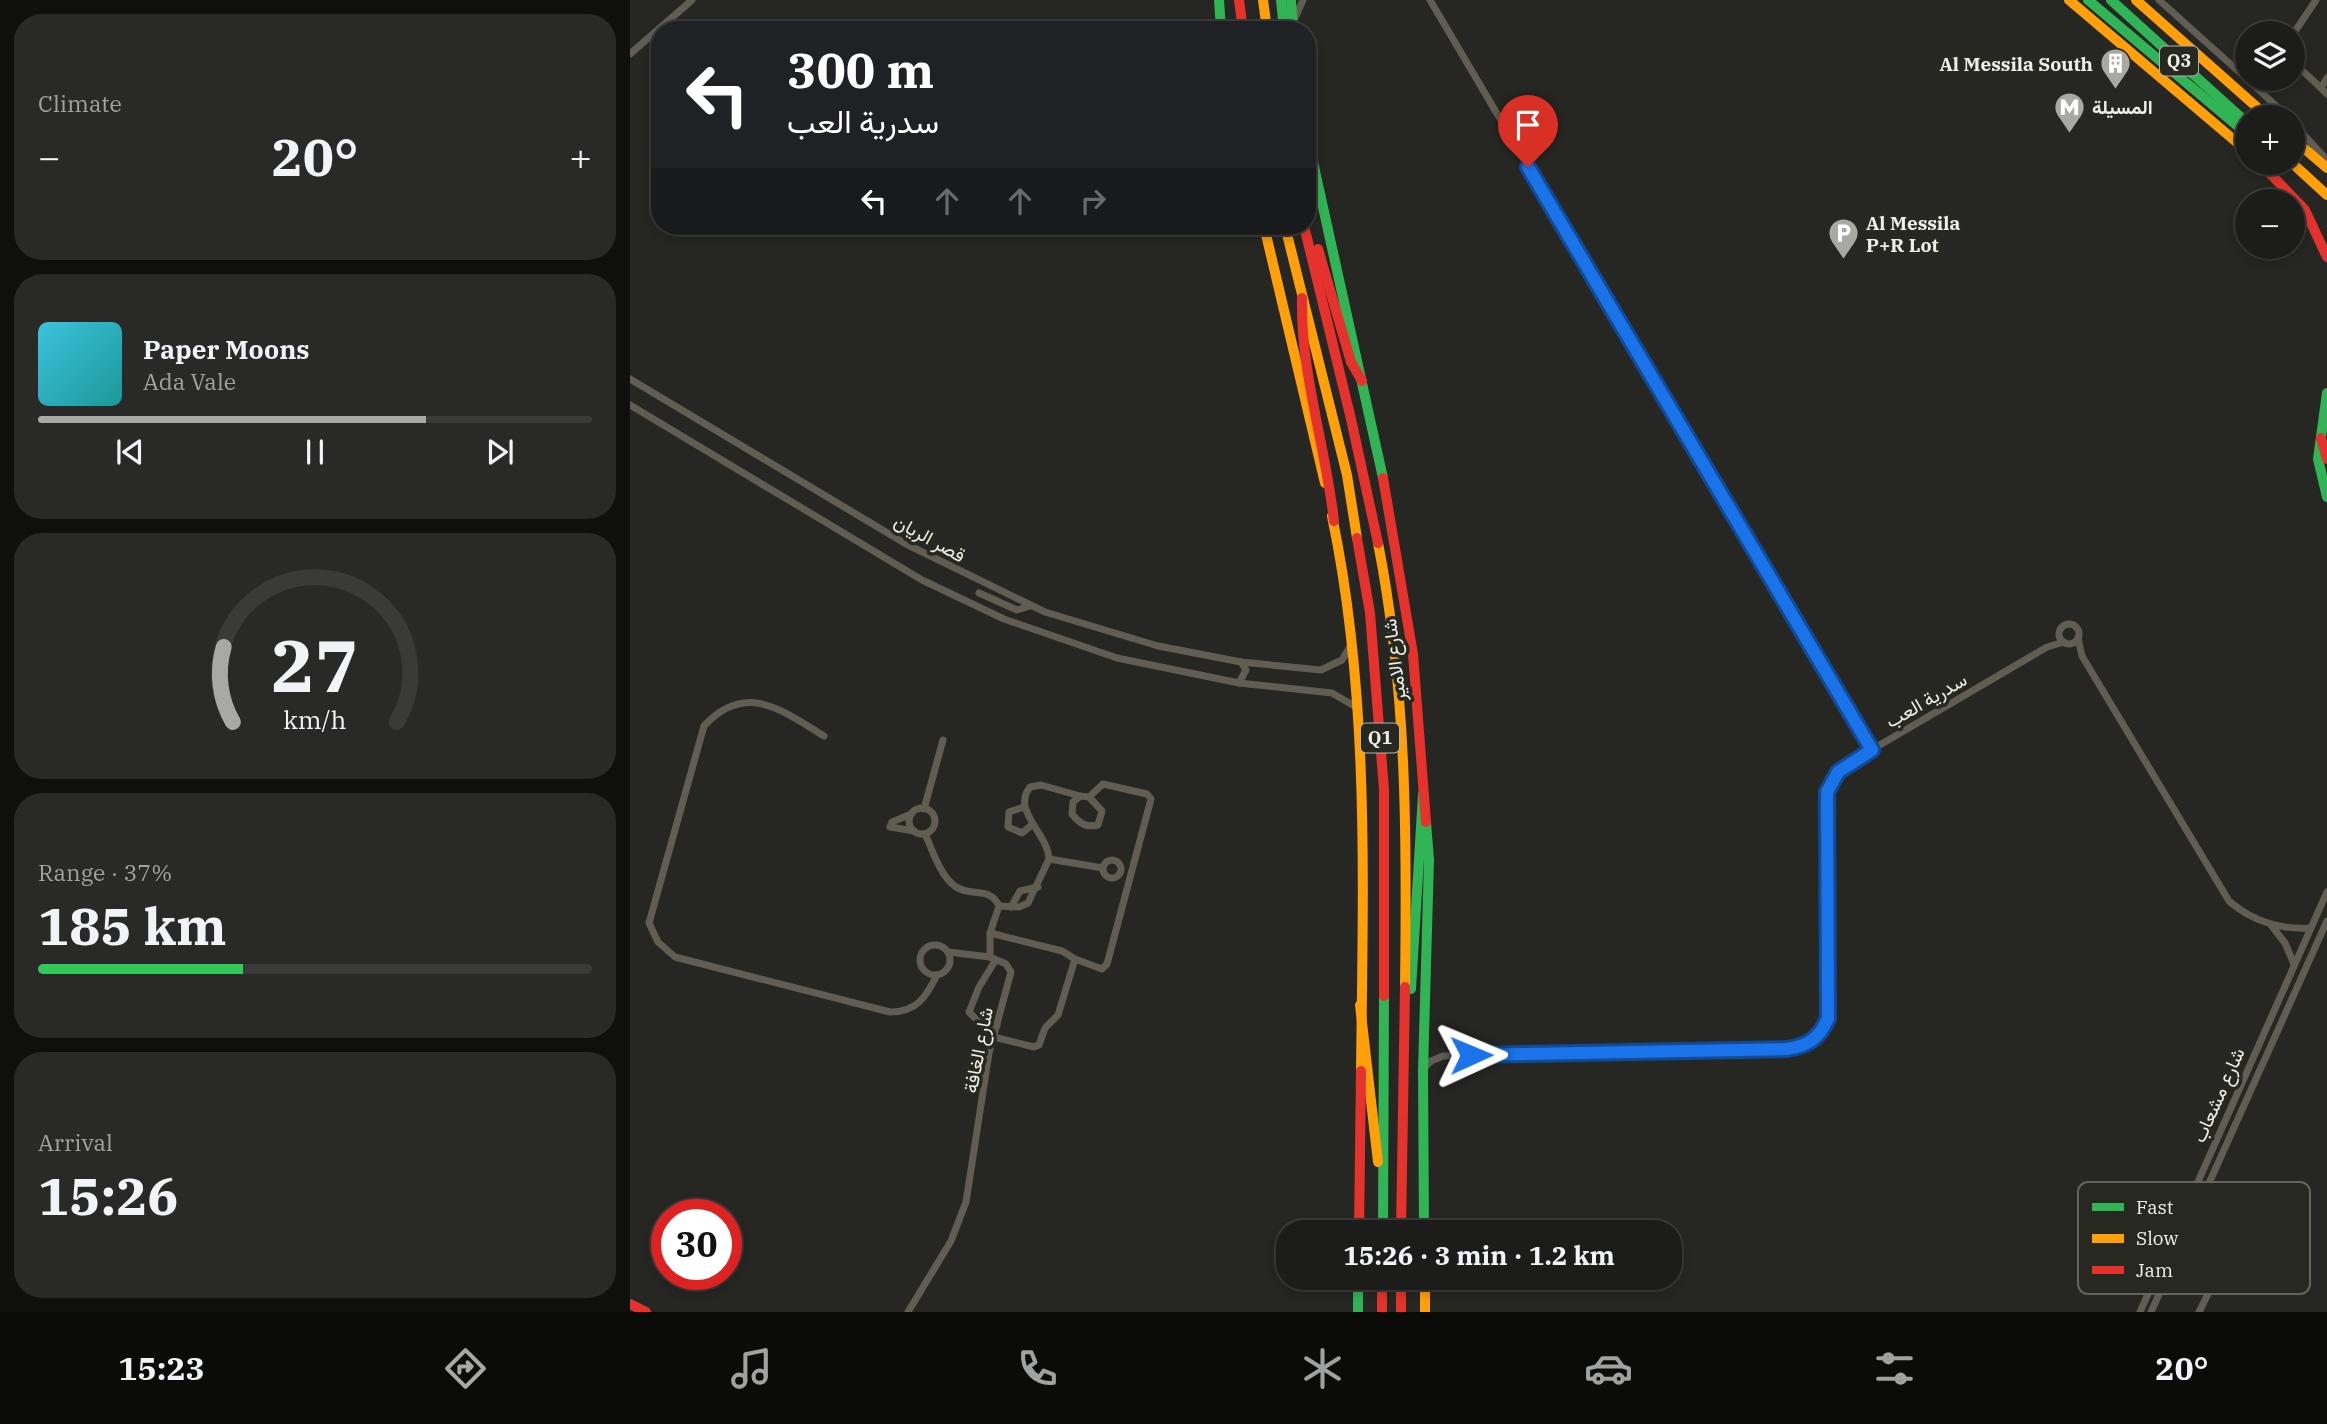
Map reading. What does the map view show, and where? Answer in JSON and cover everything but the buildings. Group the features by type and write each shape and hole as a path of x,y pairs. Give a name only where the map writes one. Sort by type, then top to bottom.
{"main road":[{"path":"1219,0 1220,21"},
{"path":"1238,0 1242,21"},
{"path":"1263,0 1266,21"},
{"path":"1280,0 1288,21"},
{"path":"1290,21 1291,0"},
{"path":"2069,0 2235,141"},
{"path":"2088,0 2235,124"},
{"name":"Q3","path":"2111,0 2235,111"},
{"name":"Q3","path":"2136,0 2254,105"},
{"path":"2184,82 2235,131"},
{"path":"2305,149 2327,168"},
{"name":"شارع الامير","path":"1316,175 1388,499 1413,654 1429,860 1423,1070 1424,1220"},
{"path":"2271,175 2305,210 2327,257"},
{"path":"2282,175 2305,198 2327,241"},
{"path":"2305,175 2327,195"},
{"name":"شارع الامير","path":"1266,235 1334,521 1352,641 1358,710 1363,925 1359,1220"},
{"name":"شارع الامير","path":"1288,235 1347,475 1370,613 1384,790 1383,1220"},
{"name":"شارع الامير","path":"1308,235 1367,483 1384,567 1395,653 1403,745 1401,1220"},
{"path":"1311,235 1352,362 1362,381"},
{"path":"1303,290 1300,318 1329,474 1334,521"},
{"path":"2327,394 2318,463 2327,497"},
{"path":"2320,436 2327,458"},
{"path":"1403,1044 1410,999 1423,794"},
{"path":"1360,1005 1367,1034 1373,1134 1384,1193"},
{"path":"1358,1312 1359,1290"},
{"path":"1381,1312 1382,1290"},
{"path":"1401,1290 1401,1312"},
{"path":"1424,1290 1425,1312"},
{"path":"630,1304 646,1312"}],"street":[{"path":"668,21 692,0"},
{"path":"1293,21 1303,0"},
{"path":"1430,0 1872,750"},
{"path":"2159,0 2235,68"},
{"path":"2302,21 2316,0"},
{"path":"630,54 651,36"},
{"path":"2305,73 2324,91"},
{"path":"2324,91 2327,78"},
{"path":"2260,91 2275,105"},
{"path":"2305,136 2327,160"},
{"name":"قصر الريان","path":"630,379 906,544 1030,606 1158,646 1241,662 1321,670 1342,660 1349,652 1352,641"},
{"name":"قصر الريان","path":"630,405 922,580 1004,619 1117,658 1240,683 1332,693 1343,697 1358,710"},
{"path":"976,606 981,583"},
{"path":"979,593 1017,610 1030,606"},
{"path":"2082,656 2066,643 2059,633 2062,626 2071,624 2078,629 2082,656 2221,891 2239,909 2271,925 2311,928"},
{"name":"سدرية العب","path":"2047,647 2059,633"},
{"path":"2066,643 2078,638"},
{"name":"سدرية العب","path":"1443,1055 1787,1049 1808,1044 1817,1038 1828,1018 1827,792 1838,772 2047,647 2066,643"},
{"path":"1240,683 1246,670 1241,662"},
{"path":"824,736 783,711 745,701 721,708 704,726 649,923 658,942 675,957 890,1012 910,1009 922,1002 937,975 950,965 948,952"},
{"path":"924,809 943,740"},
{"path":"990,933 1062,951 1095,967 1102,968 1107,964 1151,799 1147,794 1105,783 1089,797"},
{"path":"925,834 932,829 935,821 932,813 924,809 890,825 894,829 925,834 945,876 954,886 986,892 999,906 1024,906 1038,887 1049,859 1044,840 1024,807 1023,795 1030,787 1041,785 1089,797 1098,804 1102,818 1098,825 1090,827 1079,823 1072,814 1073,803 1080,796"},
{"path":"1024,807 1009,812 1008,827 1022,834 1033,824"},
{"path":"912,814 910,825 914,831"},
{"path":"1049,859 1103,868"},
{"path":"1011,906 1020,891 1038,887"},
{"name":"شارع مشعاب","path":"2197,1182 2327,892"},
{"name":"شارع الغافة","path":"908,1312 951,1241 966,1202 994,1038 1011,972 1006,964 992,959 990,933 999,906"},
{"name":"شارع مشعاب","path":"2210,1181 2327,921"},
{"path":"2271,925 2285,943 2294,964"},
{"path":"937,975 925,971 921,955 933,945 942,946 948,952 992,959 969,1013 978,1021 997,1026"},
{"path":"994,1038 1034,1047 1039,1045 1045,1028 1058,1015 1075,959"},
{"path":"1424,1042 1432,1051 1443,1055"},
{"path":"1423,1070 1431,1061 1443,1055"},
{"path":"2244,1076 2255,1081"},
{"path":"2199,1177 2210,1181"},
{"name":"شارع مشعاب","path":"2140,1312 2148,1294"},
{"name":"شارع مشعاب","path":"2151,1312 2159,1294"},
{"path":"2199,1312 2208,1294"}],"traffic: fast":[{"path":"1219,0 1220,21"},
{"path":"1281,0 1283,21"},
{"path":"1291,0 1292,21"},
{"path":"2088,0 2235,124"},
{"path":"2111,0 2235,112"},
{"path":"1316,176 1383,478"},
{"path":"2327,393 2318,459 2327,497"},
{"path":"1411,989 1423,794"},
{"path":"1424,1220 1423,1070 1429,860 1426,822"},
{"path":"1383,1220 1384,996"},
{"path":"1358,1290 1358,1312"}],"traffic: slow":[{"path":"1263,0 1266,21"},
{"path":"2069,0 2235,141"},
{"path":"2136,0 2254,105"},
{"path":"2305,149 2327,168"},
{"path":"2305,175 2327,195"},
{"path":"1266,235 1325,483"},
{"path":"1287,235 1347,475 1357,538"},
{"path":"1332,516 1353,653 1358,723 1363,862 1361,1071"},
{"path":"1378,543 1388,598 1400,709 1406,875 1405,987"},
{"path":"1360,1005 1378,1162"},
{"path":"1425,1290 1425,1312"}],"traffic: jam":[{"path":"1239,0 1242,21"},
{"path":"2271,175 2305,210 2327,257"},
{"path":"1306,235 1378,543"},
{"path":"1318,249 1351,362 1362,381"},
{"path":"1302,298 1302,326 1309,381 1334,521"},
{"path":"2321,438 2327,459"},
{"path":"1383,478 1413,654 1426,822"},
{"path":"1357,538 1370,613 1384,790 1384,996"},
{"path":"1401,1220 1405,987"},
{"path":"1359,1220 1361,1071"},
{"path":"1382,1290 1382,1312"},
{"path":"1401,1290 1401,1312"},
{"path":"630,1304 646,1312"}],"place":[{"name":"Al Messila South","path":"2116,91"},
{"name":"المسيلة","path":"2069,134"},
{"name":"Al Messila P+R Lot","path":"1843,261"}],"route":[{"path":"1471,1055 1787,1049 1808,1044 1817,1038 1828,1018 1827,792 1838,772 1872,750 1528,167"}]}
